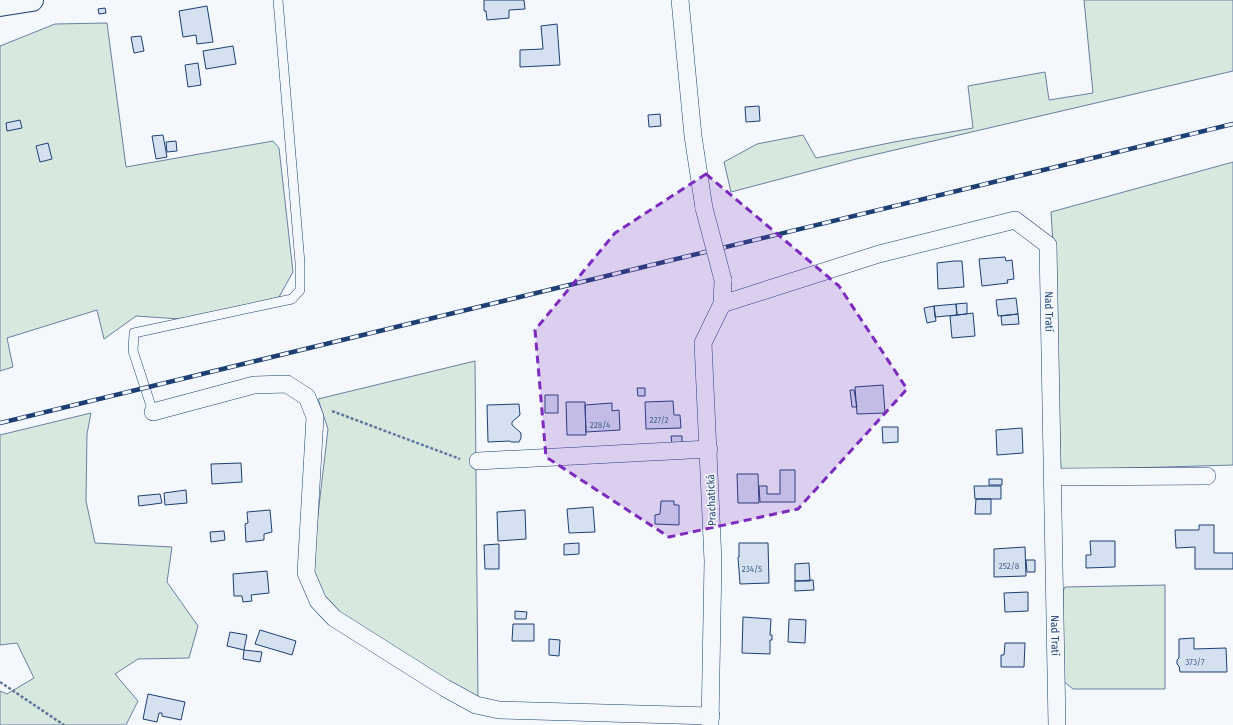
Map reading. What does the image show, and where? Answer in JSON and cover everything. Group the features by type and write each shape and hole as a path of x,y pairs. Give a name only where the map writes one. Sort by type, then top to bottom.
{"main road":[{"path":"0,5 32,0"}],"street":[{"name":"Prachatická","path":"680,0 693,136 704,208 723,280 722,304 703,343 713,561 710,721"},
{"name":"Nad Tratí","path":"722,304 879,254 1015,220 1048,245 1057,725"},
{"path":"153,412 254,385 287,384 307,397 315,417 306,573 318,600 334,618 445,688 476,704 499,710 710,721"},
{"path":"478,461 709,449"},
{"path":"1052,477 1207,476"}],"lane":[{"path":"153,412 132,351 134,333 292,299 300,290 300,263 278,0"}],"path":[{"path":"309,403 468,461 478,461"},
{"path":"0,682 64,725"}],"highlighted area":[{"path":"706,174 839,286 907,389 798,509 669,537 546,457 535,330 615,233"}],"shaded area":[{"path":"1084,0 1233,0 1233,71 856,159 731,192 724,162 757,144 803,135 816,158 973,128 968,86 1045,72 1049,100 1093,93"},
{"path":"107,23 126,167 273,141 279,148 293,272 279,297 195,320 136,316 104,339 97,310 7,338 13,367 0,371 0,46 55,24"},
{"path":"1233,162 1233,465 1061,470 1051,212"},
{"path":"475,361 478,700 335,611 321,592 312,566 328,429 318,399"},
{"path":"91,413 87,434 86,501 95,543 172,547 167,582 198,626 189,658 138,659 115,674 138,701 126,725 0,725 0,691 7,694 34,678 17,643 0,645 0,435"},
{"path":"1165,585 1165,689 1073,689 1063,681 1063,591 1065,587"}],"building":[{"path":"484,0 524,0 525,9 509,10 509,18 487,20 486,11 484,11"},
{"path":"207,6 213,42 197,44 196,35 183,37 179,11"},
{"path":"105,8 106,13 99,14 98,9"},
{"path":"557,24 560,65 520,67 520,50 543,49 541,26"},
{"path":"141,36 144,51 134,53 131,37"},
{"path":"233,46 236,64 206,69 203,51"},
{"path":"198,63 201,85 188,87 185,65"},
{"path":"759,106 760,121 746,122 745,107"},
{"path":"660,114 661,126 649,127 648,115"},
{"path":"20,120 22,128 7,131 6,123"},
{"path":"163,135 167,157 156,159 152,136"},
{"path":"176,141 177,151 167,152 166,142"},
{"path":"48,143 52,159 40,162 36,146"},
{"path":"1005,257 1006,261 1012,260 1014,279 1007,280 1008,283 982,286 979,259"},
{"path":"962,261 964,287 938,289 937,263"},
{"path":"1016,298 1018,314 998,316 996,300"},
{"path":"967,303 967,314 957,315 956,304"},
{"path":"956,304 957,315 935,317 934,306"},
{"path":"934,306 936,321 927,323 924,308"},
{"path":"973,313 975,336 952,338 950,316"},
{"path":"1018,314 1019,324 1002,325 1001,316"},
{"path":"883,385 885,413 857,414 855,387"},
{"path":"637,388 645,388 645,396 638,396"},
{"path":"850,390 854,390 857,407 852,407"},
{"path":"545,395 558,395 558,413 545,413"},
{"path":"673,401 674,415 680,415 681,428 646,429 645,402"},
{"path":"566,402 585,402 586,435 567,435"},
{"path":"612,403 612,411 619,410 620,430 586,432 585,405"},
{"path":"519,404 520,415 512,422 512,425 521,433 519,442 488,442 487,405"},
{"path":"882,427 898,427 898,442 883,443"},
{"path":"1022,428 1023,453 997,455 996,430"},
{"path":"671,436 682,436 682,444 672,444"},
{"path":"241,463 242,482 212,484 211,464"},
{"path":"780,470 795,470 795,502 760,502 759,486 767,486 767,494 780,494"},
{"path":"737,474 758,474 759,503 738,503"},
{"path":"989,479 1002,479 1002,485 989,485"},
{"path":"974,486 1001,486 1001,499 975,499"},
{"path":"186,490 187,503 165,505 164,493"},
{"path":"160,494 162,503 139,506 138,496"},
{"path":"976,499 991,499 991,514 975,514"},
{"path":"661,501 674,501 674,505 679,505 679,525 655,524 655,515 660,514"},
{"path":"593,507 595,532 569,533 567,509"},
{"path":"270,510 272,532 264,534 264,540 246,542 245,524 248,523 247,512"},
{"path":"525,510 526,539 498,541 497,512"},
{"path":"1199,525 1214,525 1214,553 1233,553 1233,569 1195,569 1195,547 1176,548 1175,530 1199,530"},
{"path":"224,531 225,540 211,542 210,532"},
{"path":"1090,541 1115,541 1115,567 1086,568 1086,555 1091,555"},
{"path":"579,543 579,554 564,555 564,544"},
{"path":"739,543 768,543 769,583 740,584 738,557"},
{"path":"499,544 499,569 485,569 484,545"},
{"path":"1025,547 1026,576 994,577 994,549"},
{"path":"1026,560 1035,560 1035,572 1027,572"},
{"path":"809,563 810,581 795,581 795,564"},
{"path":"267,571 269,593 251,595 252,601 243,602 242,596 234,596 233,574"},
{"path":"813,580 814,590 795,591 795,581"},
{"path":"1028,592 1028,611 1005,612 1004,593"},
{"path":"515,611 527,612 526,619 515,619"},
{"path":"743,617 771,619 770,635 772,635 772,640 770,640 770,654 742,653"},
{"path":"789,619 806,620 805,643 788,642"},
{"path":"513,624 534,624 534,641 512,641"},
{"path":"260,630 296,641 292,655 255,644"},
{"path":"230,632 247,635 244,650 227,646"},
{"path":"1194,638 1194,649 1226,648 1227,672 1180,672 1177,664 1177,660 1179,658 1179,639"},
{"path":"549,639 560,640 559,656 549,655"},
{"path":"1005,643 1025,643 1024,667 1001,667 1001,655 1004,655"},
{"path":"244,650 262,652 260,662 243,659"},
{"path":"148,694 185,702 181,720 162,716 162,713 159,713 157,722 143,719"}],"railway":[{"path":"0,423 1233,124"}]}
